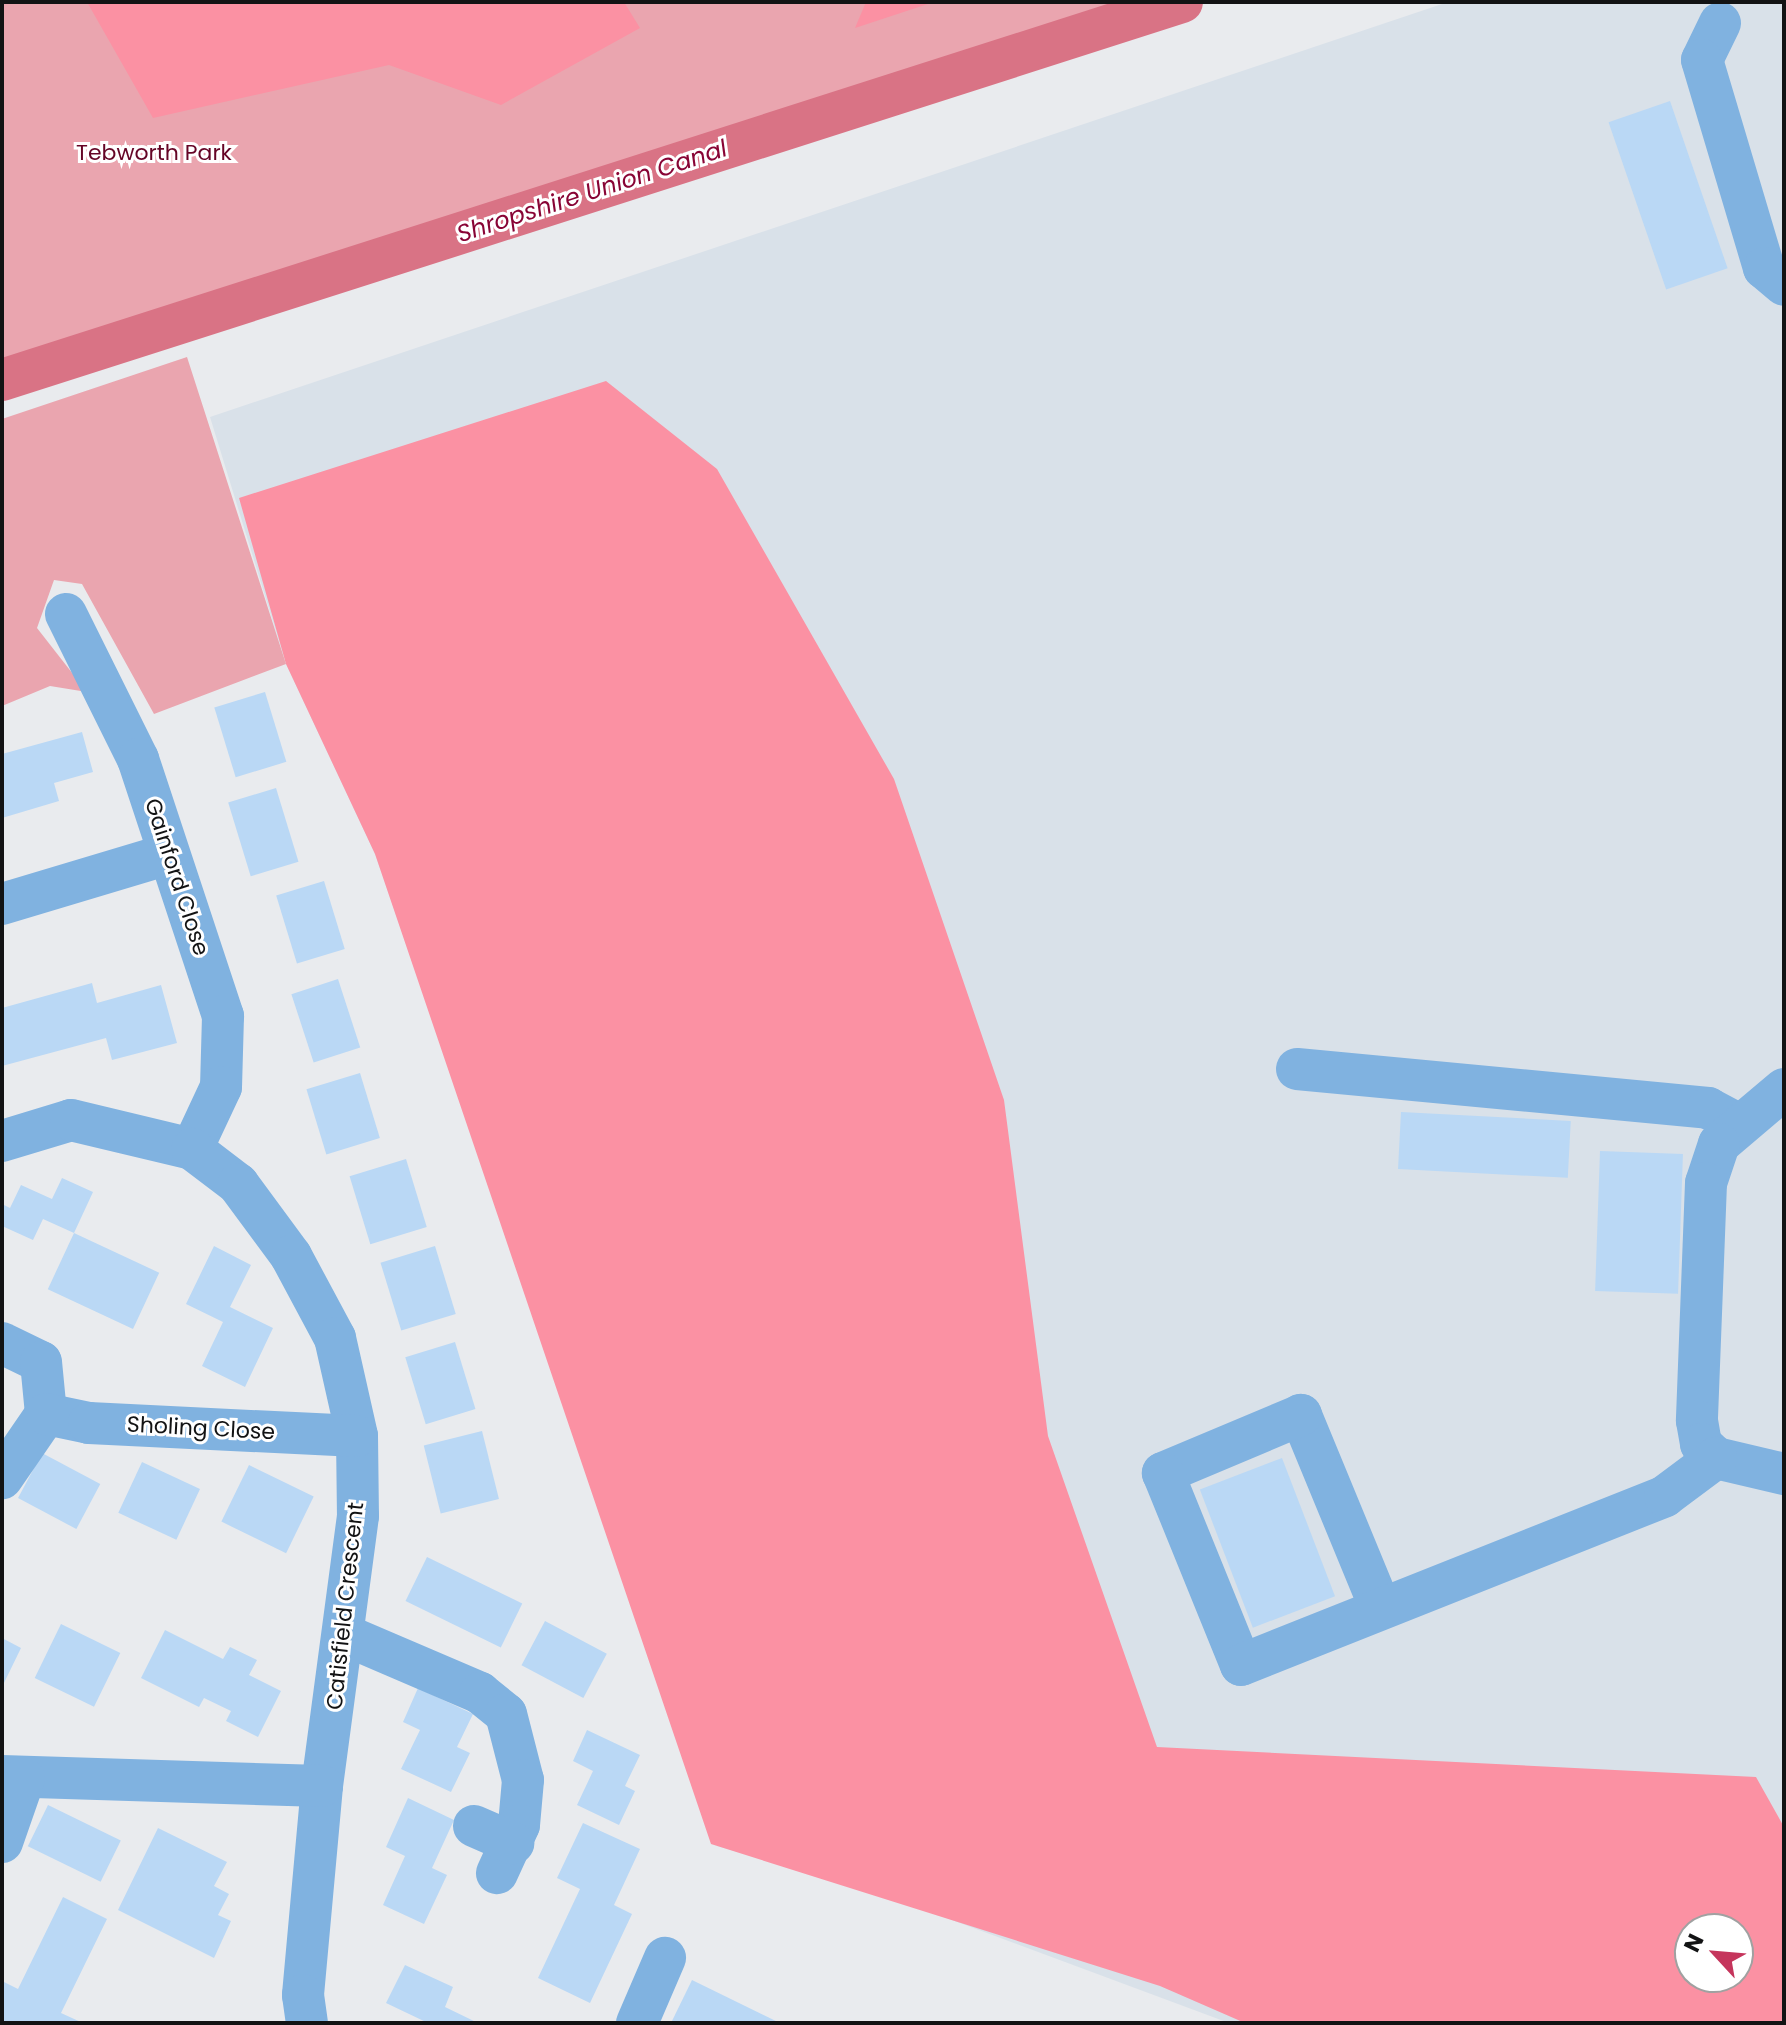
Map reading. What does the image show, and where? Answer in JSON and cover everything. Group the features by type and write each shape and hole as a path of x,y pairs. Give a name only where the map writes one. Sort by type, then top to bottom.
{"street":[{"path":"1720,23 1702,60 1764,268 1784,285"},
{"name":"Gainford Close","path":"66,614 138,759 223,1016 221,1087 192,1149"},
{"path":"2,904 169,854"},
{"path":"1297,1069 1708,1108 1736,1123"},
{"path":"1784,1089 1736,1123 1719,1144 1706,1183 1697,1421 1701,1444 1716,1458 1784,1474"},
{"name":"Catisfield Crescent","path":"2,1141 71,1120 192,1149 238,1184 291,1256 335,1338 357,1436 358,1516 345,1635 322,1786 303,1995 307,2023"},
{"path":"2,1343 41,1362 46,1414 2,1478"},
{"name":"Sholing Close","path":"46,1414 89,1423 357,1436"},
{"path":"1380,1607 1301,1415 1163,1473 1241,1665 1380,1607 1665,1496 1716,1458"},
{"path":"345,1635 480,1693 506,1714 523,1780 505,1858 474,1826"},
{"path":"2,1842 13,1777 322,1786"},
{"path":"637,2023 665,1958"}],"shaded area":[{"path":"87,2 624,2 640,28 501,105 389,65 153,118"},
{"path":"866,2 934,2 855,28"},
{"path":"1448,2 1784,2 1784,2023 1229,2023 871,1890 717,1846 375,854 286,664 210,417"},
{"path":"606,381 717,469 894,779 1004,1100 1048,1436 1157,1747 1756,1777 1784,1827 1784,2023 1245,2023 1160,1986 711,1844 375,854 286,664 239,498"}],"green space":[{"name":"Tebworth Park","path":"2,2 1138,2 2,360"},
{"path":"187,357 286,664 154,714 82,584 54,580 37,628 87,692 50,686 2,706 2,419"}],"building":[{"path":"1670,101 1728,268 1666,290 1609,122"},
{"path":"265,692 286,762 236,777 214,707"},
{"path":"82,732 93,772 54,783 59,801 2,818 2,754"},
{"path":"276,788 299,862 251,876 228,803"},
{"path":"324,881 345,949 297,964 276,896"},
{"path":"338,979 360,1047 314,1063 291,994"},
{"path":"92,983 97,1003 161,985 177,1043 112,1060 106,1038 2,1066 2,1008"},
{"path":"360,1073 380,1138 326,1154 306,1089"},
{"path":"1401,1112 1571,1121 1568,1178 1398,1169"},
{"path":"1600,1151 1683,1154 1678,1294 1595,1291"},
{"path":"406,1159 427,1227 370,1244 350,1176"},
{"path":"62,1178 93,1192 74,1233 43,1219 33,1240 2,1226 2,1204 10,1208 21,1185 52,1199"},
{"path":"74,1233 159,1273 133,1329 48,1289"},
{"path":"214,1246 251,1265 230,1307 273,1328 245,1387 202,1366 223,1322 186,1304"},
{"path":"435,1246 456,1314 401,1331 380,1263"},
{"path":"455,1342 475,1409 426,1424 405,1357"},
{"path":"482,1431 499,1499 441,1513 424,1446"},
{"path":"42,1453 100,1484 76,1529 18,1498"},
{"path":"1282,1458 1335,1596 1253,1628 1200,1490"},
{"path":"142,1462 200,1489 176,1540 118,1513"},
{"path":"249,1465 314,1497 286,1553 221,1522"},
{"path":"427,1557 522,1603 501,1648 406,1601"},
{"path":"545,1621 607,1654 583,1698 522,1665"},
{"path":"61,1624 120,1653 94,1707 35,1678"},
{"path":"165,1630 223,1659 230,1647 257,1660 249,1675 281,1691 258,1737 226,1721 231,1711 204,1698 199,1707 141,1678"},
{"path":"2,1638 21,1648 2,1687"},
{"path":"418,1688 473,1714 457,1747 470,1753 451,1792 401,1769 420,1730 403,1722"},
{"path":"587,1730 640,1755 625,1786 635,1791 619,1825 577,1805 593,1771 573,1761"},
{"path":"408,1798 454,1820 432,1868 447,1875 424,1924 383,1905 405,1856 386,1847"},
{"path":"48,1805 121,1841 101,1882 28,1846"},
{"path":"583,1823 640,1849 614,1905 632,1914 590,2003 538,1978 580,1889 557,1878"},
{"path":"158,1828 227,1862 214,1886 229,1894 218,1915 231,1921 214,1958 118,1910"},
{"path":"63,1897 107,1919 61,2013 83,2023 2,2023 2,1981 18,1989"},
{"path":"405,1965 453,1987 445,2007 478,2023 428,2023 386,2003"},
{"path":"692,1980 780,2023 671,2023"}],"waterway":[{"name":"Shropshire Union Canal","path":"2,380 1182,2"}]}
